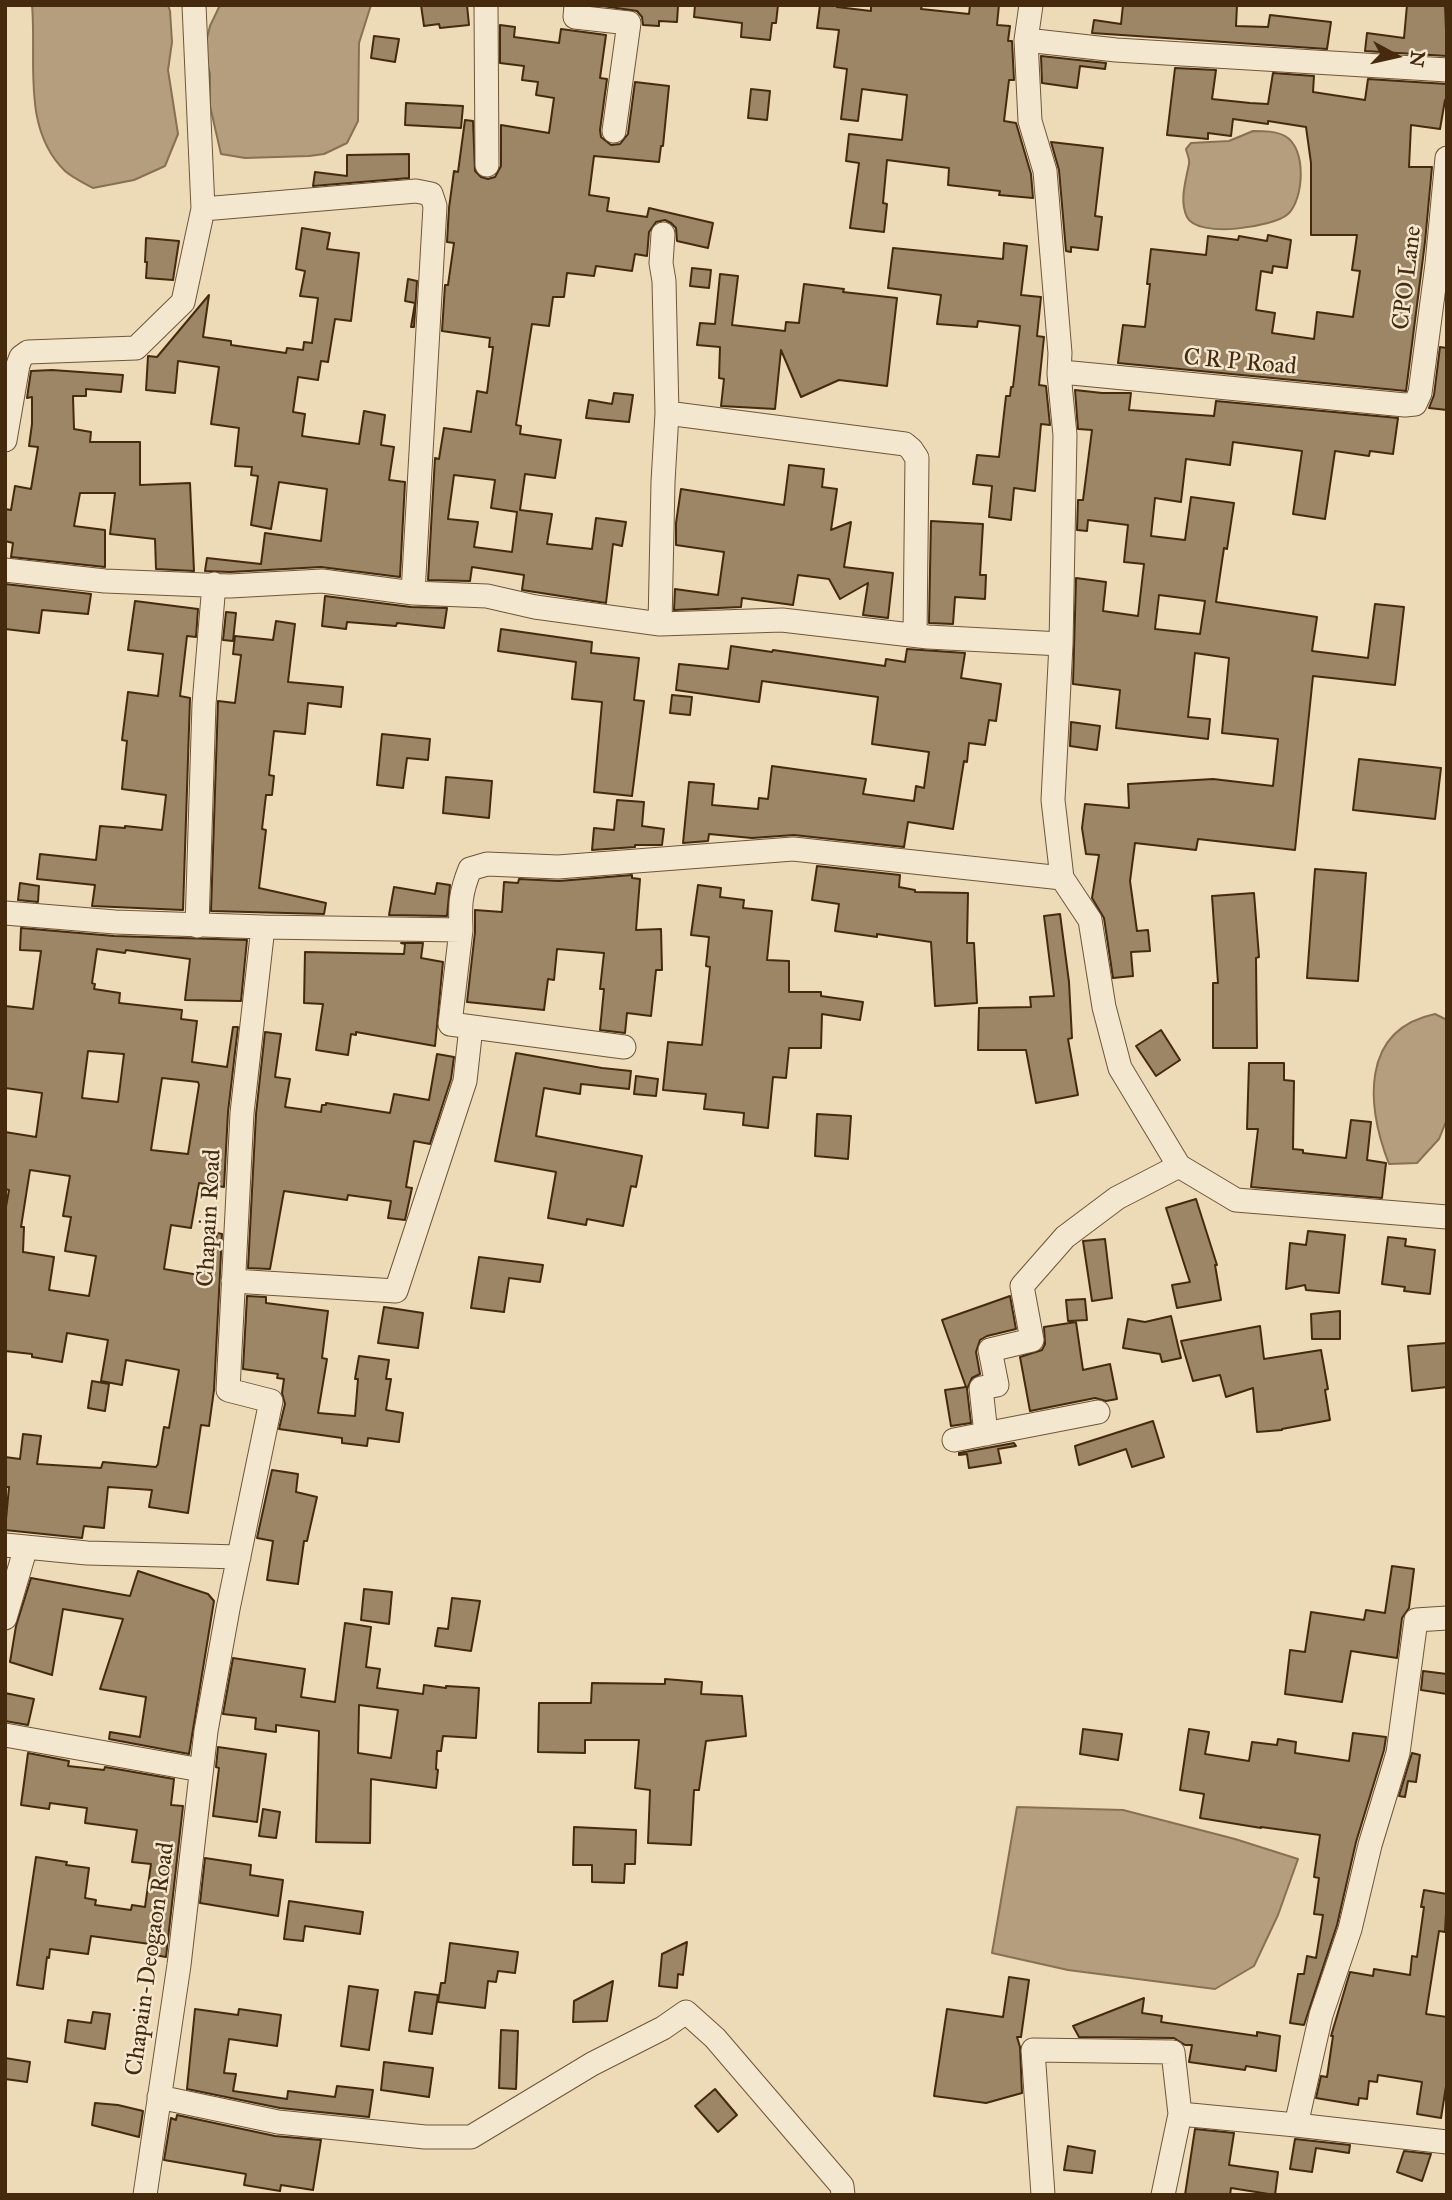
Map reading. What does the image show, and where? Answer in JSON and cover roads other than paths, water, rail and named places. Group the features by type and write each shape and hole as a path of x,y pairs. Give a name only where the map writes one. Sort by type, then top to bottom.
{"street":[{"path":"5,440 18,365 22,356 28,352 136,348 183,302 203,209 194,5"},
{"path":"486,5 486,165"},
{"path":"576,5 575,17 629,23 614,131"},
{"path":"1031,5 1026,40 1030,121 1045,171 1065,435 1061,644 1053,800 1062,878 1090,920 1104,1007 1120,1068 1180,1166 1236,1200 1447,1217"},
{"path":"1026,40 1116,50 1447,70"},
{"name":"CPO Lane","path":"1415,404 1420,393 1447,158"},
{"path":"203,209 416,191 431,194 435,206 413,593"},
{"path":"660,625 662,495 667,413 664,281 661,263 663,234"},
{"name":"C R P Road","path":"1059,374 1415,404"},
{"path":"667,413 905,444 911,449 917,458 915,635"},
{"path":"5,570 105,581 250,586 323,581 413,593 487,596 535,607 660,625 782,620 915,635 1061,644"},
{"path":"197,926 204,705 214,584"},
{"path":"624,1047 450,1024 461,930 460,898 470,870 487,864 558,867 793,849 1062,878"},
{"path":"5,914 197,926 461,930"},
{"name":"Chapain Road","path":"206,1731 271,1401 228,1390 242,1114 263,927"},
{"path":"233,1281 396,1291 465,1081 471,1027"},
{"path":"986,1434 981,1388 997,1385 989,1350 1032,1340 1022,1286 1065,1237 1117,1198 1180,1166"},
{"path":"954,1440 1098,1412"},
{"path":"5,1618 15,1546 87,1553 239,1558"},
{"path":"1296,2125 1321,2015 1350,1929 1370,1845 1398,1753 1416,1620 1447,1618"},
{"name":"Chapain-Deogaon Road","path":"145,2195 179,1965 206,1731"},
{"path":"5,1735 201,1770"},
{"path":"159,2097 278,2122 425,2137 471,2137 592,2064 663,2028 686,2012 724,2049 842,2186 843,2195"},
{"path":"1043,2195 1033,2050 1173,2052 1180,2114 1163,2195"},
{"path":"1180,2114 1447,2142"}]}
